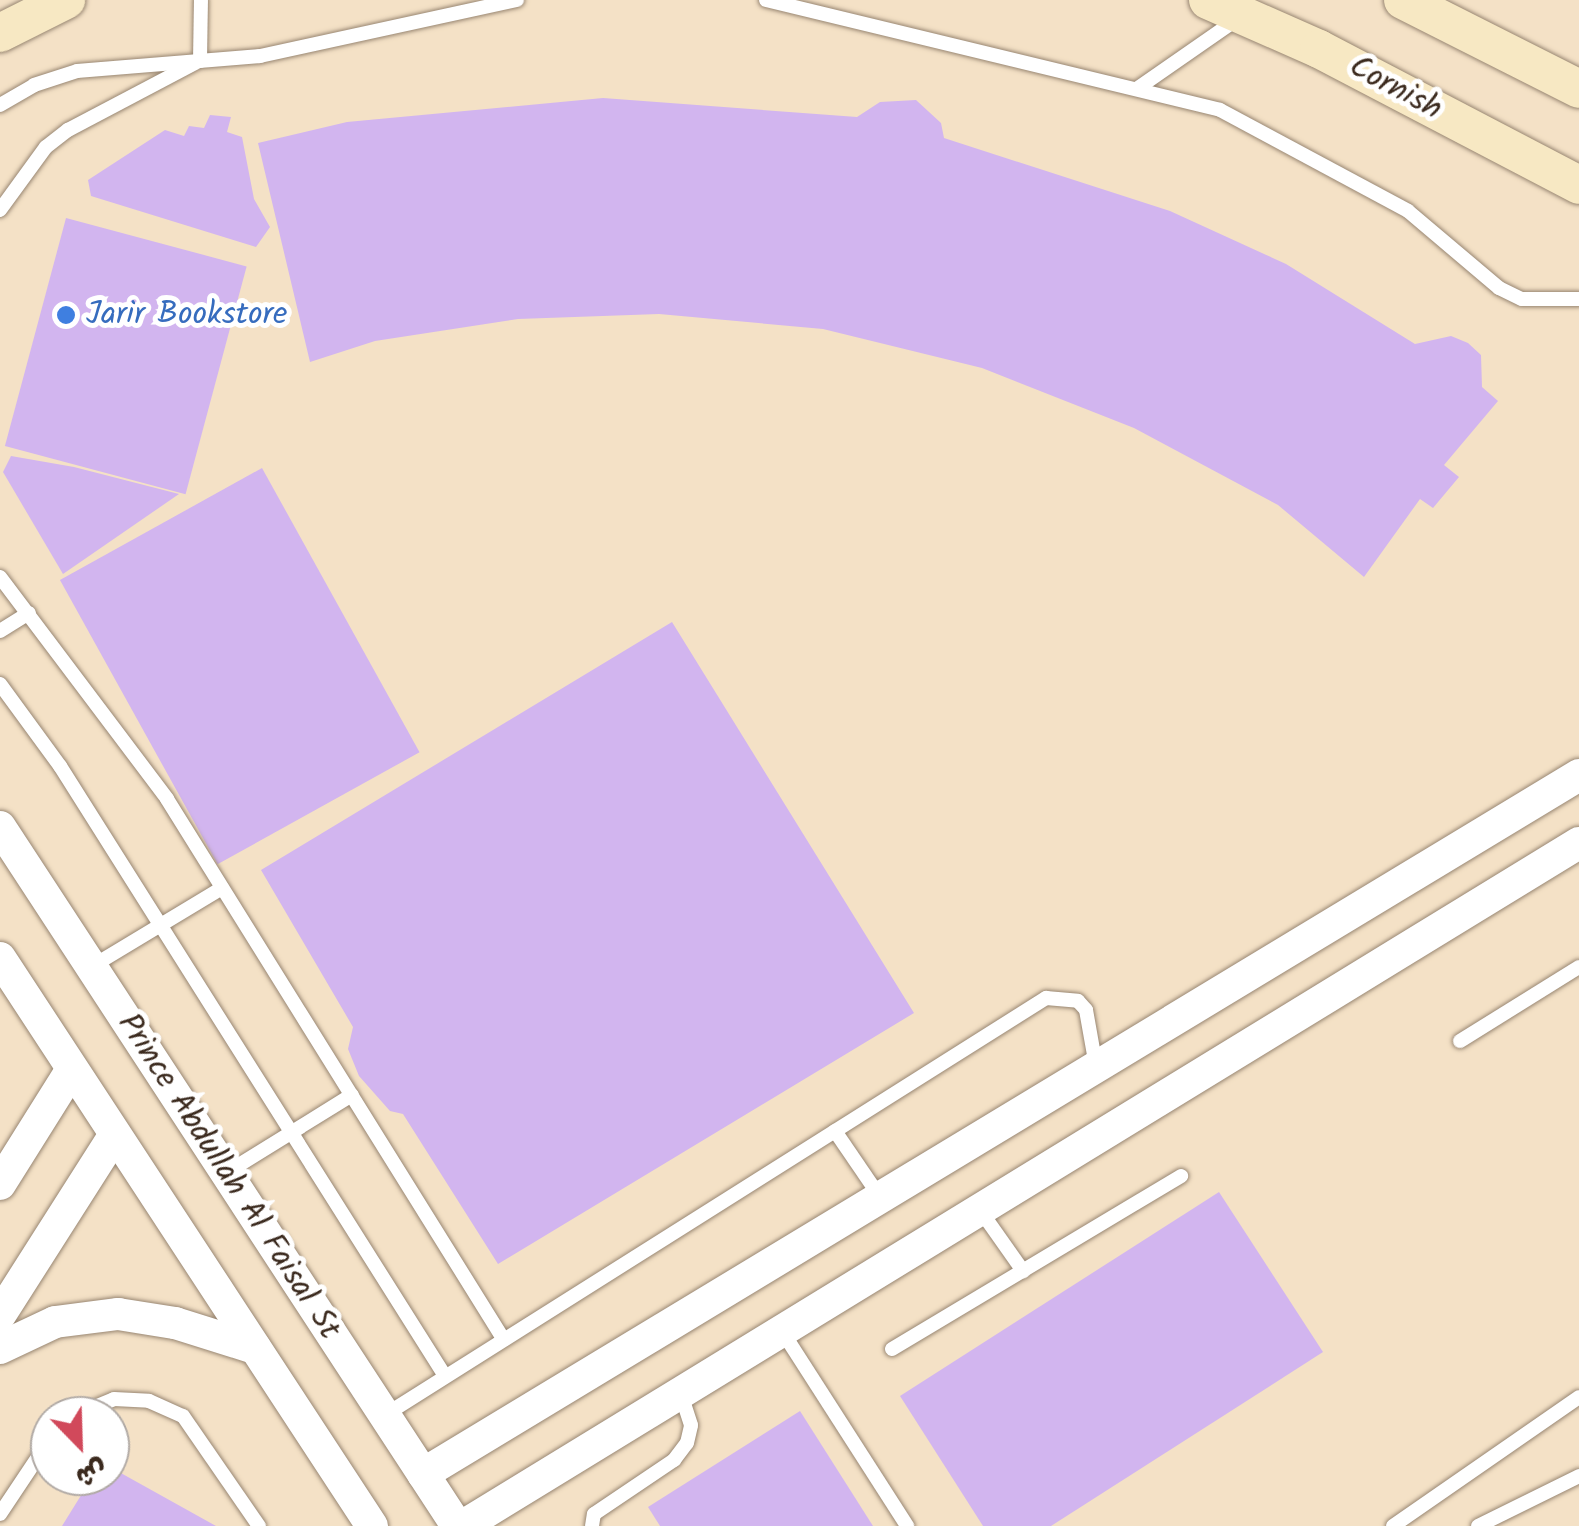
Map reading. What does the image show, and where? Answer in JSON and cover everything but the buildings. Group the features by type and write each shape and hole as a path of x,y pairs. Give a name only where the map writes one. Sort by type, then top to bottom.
{"main road":[{"path":"0,33 66,0"},
{"path":"1402,0 1579,90"},
{"name":"Cornish","path":"1226,8 1579,185"}],"street":[{"path":"423,1474 1579,775"},
{"name":"Prince Abdullah Al Faisal St","path":"0,828 460,1526"},
{"path":"460,1526 1579,843"},
{"path":"0,958 11,995 72,1071 372,1526"},
{"path":"1,1180 72,1071"},
{"path":"0,1315 114,1136"},
{"path":"0,1348 55,1322 118,1314 175,1323 255,1348"}],"lane":[{"path":"200,60 201,0"},
{"path":"0,105 34,85 76,71 260,56 516,0"},
{"path":"766,0 1220,110 1326,161 1408,210 1522,299 1579,300"},
{"path":"1138,88 1226,8"},
{"path":"0,210 46,146 68,130 200,60"},
{"path":"0,576 167,800 504,1340"},
{"path":"0,630 28,613"},
{"path":"0,684 160,925 446,1376"},
{"path":"91,966 222,888"},
{"path":"1460,1042 1579,967"},
{"path":"384,1415 1046,998 1078,1001 1086,1010 1096,1067"},
{"path":"226,1173 352,1095"},
{"path":"835,1131 880,1198"},
{"path":"892,1349 1182,1176"},
{"path":"980,1210 1023,1271"},
{"path":"782,1331 907,1526"},
{"path":"592,1526 594,1514 674,1460 687,1443 690,1425 680,1392"},
{"path":"1393,1526 1579,1397"},
{"path":"130,1400 149,1402 183,1416 259,1526"},
{"path":"0,1514 30,1469"},
{"path":"1478,1526 1579,1476"}],"place":[{"name":"Jarir Bookstore","path":"66,315"}]}
